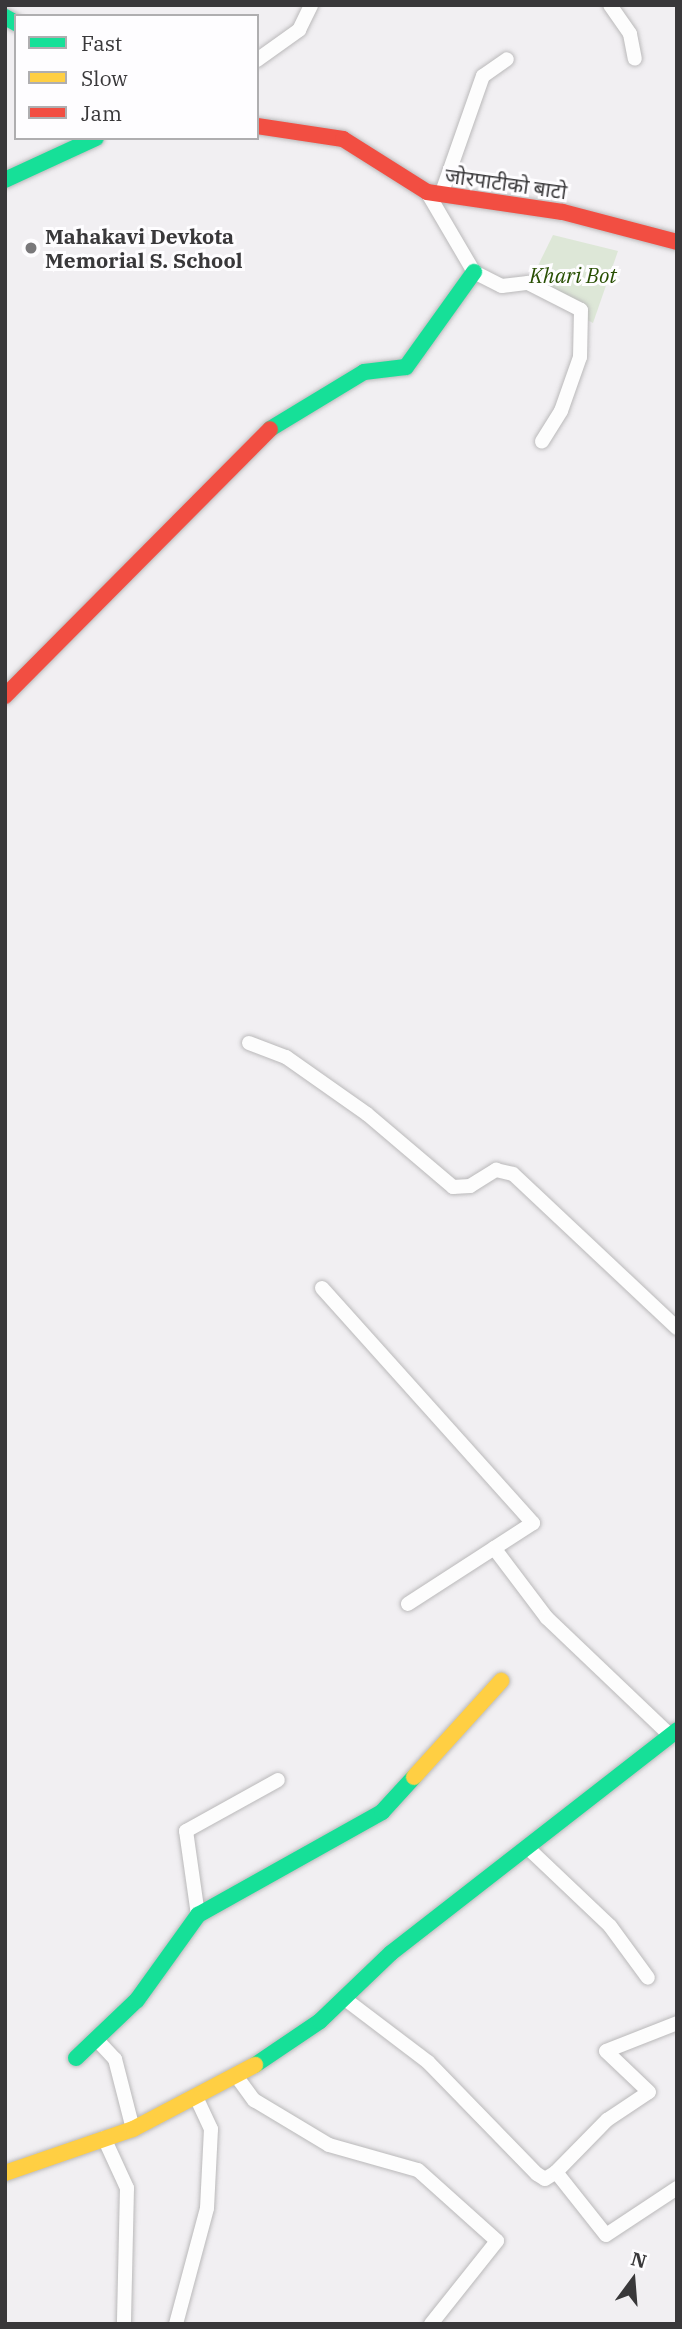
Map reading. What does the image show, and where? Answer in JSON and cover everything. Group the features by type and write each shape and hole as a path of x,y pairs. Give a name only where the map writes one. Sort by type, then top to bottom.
{"street":[{"path":"5,15 14,5"},
{"path":"259,59 299,30 312,5"},
{"path":"610,5 630,34 635,59"},
{"path":"507,59 483,76 434,194 474,272 502,285 527,282 581,310 580,357 566,384 561,411 542,441"},
{"name":"जोरपाटीको बाटो","path":"259,126 343,139 434,194 563,212 677,242"},
{"path":"5,180 92,140"},
{"path":"5,696 266,431 364,372 407,367 474,272"},
{"path":"249,1042 286,1058 357,1107 453,1187 470,1186 496,1170 513,1174 677,1328"},
{"path":"322,1289 533,1523 408,1604"},
{"path":"5,2173 133,2129 237,2077 345,1999 391,1953 530,1850 673,1733 547,1618 494,1548"},
{"path":"76,2058 98,2041 137,2000 198,1915 382,1812 500,1681"},
{"path":"198,1915 186,1831 278,1780"},
{"path":"530,1850 610,1926 648,1978"},
{"path":"345,1999 428,2062 537,2174 545,2179 556,2172 607,2119 649,2092 606,2051 677,2023"},
{"path":"98,2041 115,2059 133,2129"},
{"path":"237,2077 254,2100 329,2145 418,2170 497,2241 431,2324"},
{"path":"176,2324 207,2208 211,2129 197,2099"},
{"path":"104,2138 127,2188 124,2324"},
{"path":"556,2172 606,2235 677,2188"}],"green space":[{"name":"Khari Bot","path":"553,235 618,251 593,323 526,290"}],"traffic: fast":[{"path":"5,17 14,22"},
{"path":"5,180 92,140"},
{"path":"270,429 364,372 406,367 474,272"},
{"path":"255,2065 320,2021 391,1953 677,1730"},
{"path":"76,2058 137,2000 198,1915 382,1812 414,1777"}],"traffic: slow":[{"path":"414,1777 501,1681"},
{"path":"5,2173 133,2129 255,2065"}],"traffic: jam":[{"path":"259,126 343,139 427,192 563,212 677,242"},
{"path":"5,696 270,429"}],"place":[{"name":"Mahakavi Devkota Memorial S. School","path":"31,248"}]}
